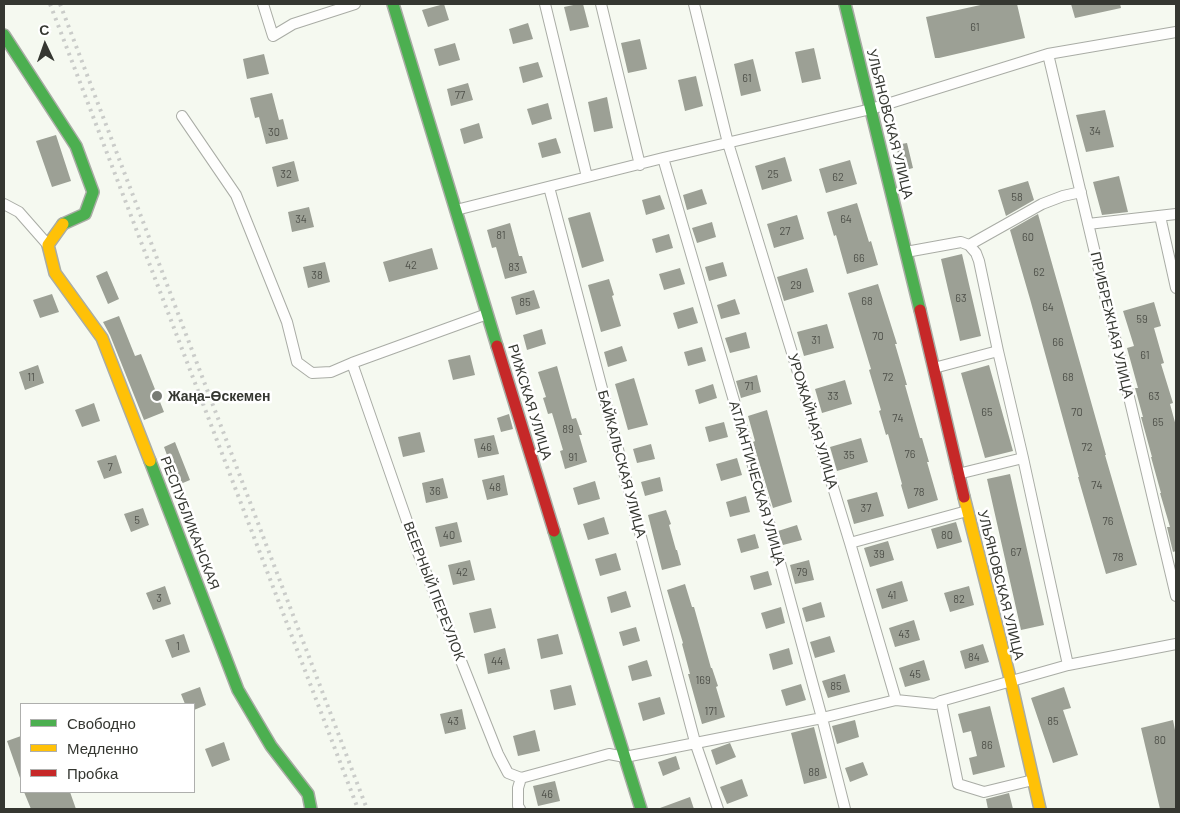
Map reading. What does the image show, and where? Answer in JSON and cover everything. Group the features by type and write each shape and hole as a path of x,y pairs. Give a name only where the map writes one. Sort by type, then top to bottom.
{"street":[{"path":"263,4 273,36 293,24 355,4"},
{"name":"РИЖСКАЯ УЛИЦА","path":"393,4 641,809"},
{"path":"545,4 587,177"},
{"path":"601,4 640,165"},
{"path":"694,4 728,143"},
{"name":"УЛЬЯНОВСКАЯ УЛИЦА","path":"845,4 967,511 1011,682 1040,809"},
{"path":"456,210 663,158 871,109 1048,54 1176,32"},
{"path":"4,35 76,146 93,192 85,214 63,224 48,245"},
{"name":"ПРИБРЕЖНАЯ УЛИЦА","path":"1048,54 1176,596"},
{"path":"182,116 236,195 287,322 298,362 312,373 331,372 487,314"},
{"name":"УРОЖАЙНАЯ УЛИЦА","path":"728,143 896,700"},
{"name":"АТЛАНТИЧЕСКАЯ УЛИЦА","path":"663,158 761,493 845,809"},
{"name":"БАЙКАЛЬСКАЯ УЛИЦА","path":"548,187 695,742 718,809"},
{"path":"969,245 1042,204 1081,192"},
{"name":"РЕСПУБЛИКАНСКАЯ","path":"4,204 19,212 48,245 55,273 102,338 238,690 271,746 308,794 312,809"},
{"path":"1088,224 1176,214"},
{"path":"1160,216 1176,288"},
{"path":"906,252 961,242 969,245 976,253 1068,665"},
{"path":"934,368 998,351"},
{"name":"ВЕЕРНЫЙ ПЕРЕУЛОК","path":"352,363 418,550 498,754 508,773 521,778"},
{"path":"958,474 1023,458"},
{"path":"850,543 967,511"},
{"path":"520,809 518,806 518,788 521,778 608,754 625,757 822,718 896,700 935,704 1068,665 1176,644"},
{"path":"941,701 958,784 984,792 1033,780"}],"building":[{"path":"444,4 449,20 428,27 422,10"},
{"path":"583,4 589,27 570,31 564,7"},
{"path":"985,4 1017,4 1025,38 935,58 926,17"},
{"path":"1071,4 1120,4 1121,8 1075,18"},
{"path":"528,23 533,39 513,44 509,29"},
{"path":"640,39 647,69 628,73 621,43"},
{"path":"455,43 460,60 439,66 434,49"},
{"path":"814,48 821,79 802,83 795,52"},
{"path":"264,54 269,74 247,79 243,59"},
{"path":"753,59 761,91 741,96 734,64"},
{"path":"538,62 543,77 523,83 519,67"},
{"path":"696,76 703,106 685,111 678,80"},
{"path":"468,83 473,100 451,106 447,89"},
{"path":"272,93 279,120 283,119 288,139 266,144 259,117 255,118 250,98"},
{"path":"607,97 613,128 594,132 588,102"},
{"path":"548,103 552,119 532,125 527,109"},
{"path":"1105,110 1114,147 1086,152 1076,115"},
{"path":"479,123 483,138 464,144 460,129"},
{"path":"56,135 71,181 52,187 36,141"},
{"path":"556,138 561,153 542,158 538,143"},
{"path":"907,143 913,168 902,171 896,145"},
{"path":"785,157 792,181 762,190 755,166"},
{"path":"850,160 857,184 826,193 819,169"},
{"path":"294,161 299,181 277,187 272,167"},
{"path":"1119,176 1128,212 1102,215 1093,182"},
{"path":"1028,181 1034,200 1006,216 998,190"},
{"path":"702,189 707,204 687,210 683,195"},
{"path":"660,195 665,209 646,215 642,200"},
{"path":"857,203 878,265 847,274 836,235 834,236 827,212"},
{"path":"309,207 314,227 292,232 288,212"},
{"path":"590,212 604,261 582,268 568,218"},
{"path":"1038,214 1137,565 1106,574 1010,230"},
{"path":"797,215 804,239 774,248 767,224"},
{"path":"712,222 716,237 697,243 692,228"},
{"path":"510,223 519,256 522,256 527,273 505,279 496,247 492,248 487,230"},
{"path":"669,234 673,248 656,253 652,239"},
{"path":"432,248 438,269 389,282 383,262"},
{"path":"962,254 981,336 960,341 941,259"},
{"path":"325,262 330,282 308,288 303,267"},
{"path":"723,262 727,276 709,281 705,267"},
{"path":"680,268 685,284 664,290 659,274"},
{"path":"807,268 814,292 784,301 777,277"},
{"path":"107,271 119,299 108,304 96,276"},
{"path":"609,279 621,326 601,332 588,285"},
{"path":"878,284 897,344 895,344 907,385 905,385 929,462 927,462 938,500 908,509 888,434 886,435 879,411 881,410 869,370 871,369 848,293"},
{"path":"534,290 540,308 516,315 511,297"},
{"path":"52,294 59,312 40,318 33,300"},
{"path":"735,299 740,314 721,319 717,305"},
{"path":"1154,302 1161,326 1154,328 1164,363 1161,364 1173,403 1170,404 1176,426 1176,551 1173,552 1167,527 1170,527 1141,417 1143,417 1135,388 1138,388 1127,348 1134,346 1123,311"},
{"path":"693,307 698,323 678,329 673,313"},
{"path":"119,316 135,356 141,354 164,412 144,420 103,322"},
{"path":"827,324 834,348 804,356 797,332"},
{"path":"542,329 546,344 527,350 523,335"},
{"path":"746,332 750,348 730,353 725,338"},
{"path":"622,346 627,361 608,367 604,352"},
{"path":"702,347 706,361 688,366 684,352"},
{"path":"470,355 475,375 453,380 448,360"},
{"path":"38,365 44,383 25,390 19,372"},
{"path":"989,365 1013,451 985,458 961,373"},
{"path":"557,366 572,419 576,418 582,435 579,435 587,462 565,469 560,451 563,450 552,413 548,414 543,398 546,397 538,372"},
{"path":"757,375 761,392 741,398 736,381"},
{"path":"634,378 648,425 628,430 615,384"},
{"path":"845,380 852,404 822,413 815,389"},
{"path":"713,384 717,398 699,404 695,390"},
{"path":"94,403 100,421 82,427 75,410"},
{"path":"767,410 792,502 773,508 753,442 755,441 748,416"},
{"path":"509,414 513,429 501,432 497,418"},
{"path":"724,422 728,437 709,442 705,427"},
{"path":"420,432 425,452 403,457 398,437"},
{"path":"494,435 499,454 478,458 474,439"},
{"path":"861,438 868,462 837,471 830,447"},
{"path":"175,442 190,480 178,485 164,447"},
{"path":"651,444 655,459 637,463 633,449"},
{"path":"116,455 122,473 104,479 97,461"},
{"path":"737,458 742,475 721,481 716,464"},
{"path":"1010,474 1044,625 1021,630 987,479"},
{"path":"504,475 508,495 487,500 482,480"},
{"path":"660,477 663,491 645,496 641,482"},
{"path":"443,478 448,498 426,503 422,483"},
{"path":"595,481 600,499 578,505 573,488"},
{"path":"877,492 884,516 854,524 847,500"},
{"path":"746,496 750,512 730,517 726,502"},
{"path":"143,508 149,525 131,532 124,514"},
{"path":"666,510 681,565 662,570 648,515"},
{"path":"604,517 609,534 588,540 583,524"},
{"path":"457,522 462,542 440,547 435,527"},
{"path":"956,522 962,542 937,549 931,529"},
{"path":"797,525 802,540 783,545 778,531"},
{"path":"755,534 759,548 741,553 737,539"},
{"path":"888,541 894,560 870,567 864,548"},
{"path":"616,553 621,570 600,576 595,559"},
{"path":"470,560 475,580 453,585 448,565"},
{"path":"809,560 814,580 795,584 790,565"},
{"path":"768,571 772,585 754,590 750,576"},
{"path":"902,581 908,601 882,609 876,589"},
{"path":"685,584 718,686 716,687 725,717 702,724 688,674 690,674 683,643 667,590"},
{"path":"165,586 171,604 153,610 146,593"},
{"path":"969,586 974,605 950,612 944,593"},
{"path":"626,591 631,607 611,613 607,597"},
{"path":"821,602 825,617 806,622 802,608"},
{"path":"781,607 785,623 766,629 761,613"},
{"path":"491,608 496,628 474,633 469,613"},
{"path":"914,620 920,640 895,647 889,628"},
{"path":"636,627 640,641 623,646 619,632"},
{"path":"184,634 190,652 172,658 165,640"},
{"path":"558,634 563,654 541,659 537,639"},
{"path":"830,636 835,652 815,658 810,642"},
{"path":"983,644 989,662 965,669 960,651"},
{"path":"505,648 510,669 488,674 484,654"},
{"path":"789,648 793,664 773,670 769,654"},
{"path":"647,660 652,676 632,681 628,666"},
{"path":"924,660 930,680 905,687 899,668"},
{"path":"845,674 850,692 828,698 822,681"},
{"path":"801,684 806,700 786,706 781,690"},
{"path":"571,685 576,705 554,710 550,690"},
{"path":"200,687 206,705 195,710 195,703 185,703 181,694"},
{"path":"1064,687 1071,708 1063,710 1078,755 1053,763 1031,698"},
{"path":"660,697 665,714 643,721 638,703"},
{"path":"990,706 1005,767 973,775 969,758 977,756 971,731 963,733 958,714"},
{"path":"462,709 466,729 445,734 440,714"},
{"path":"855,720 859,737 837,744 832,726"},
{"path":"1173,720 1176,735 1176,809 1160,809 1141,728"},
{"path":"814,727 827,778 804,784 791,733"},
{"path":"535,730 540,751 518,756 513,736"},
{"path":"20,736 20,778 7,741"},
{"path":"224,742 230,760 212,767 205,749"},
{"path":"730,743 736,757 716,765 711,750"},
{"path":"676,756 680,769 663,776 658,762"},
{"path":"863,762 868,775 850,782 845,768"},
{"path":"742,779 748,796 727,804 720,787"},
{"path":"555,781 560,801 538,806 533,786"},
{"path":"24,793 70,793 76,809 31,809"},
{"path":"1009,793 1013,809 988,809 986,799"},
{"path":"690,797 694,809 660,809 660,808"}],"railway":[{"path":"50,4 358,809"},
{"path":"60,4 367,809"}],"traffic: fast":[{"path":"393,4 497,346"},
{"path":"845,4 920,310"},
{"path":"4,35 76,146 93,192 85,214 63,224"},
{"path":"150,461 238,690 271,746 308,794 311,809"},
{"path":"554,531 641,809"}],"traffic: slow":[{"path":"63,224 48,245 55,273 102,338 150,461"},
{"path":"964,497 1011,682 1040,809"}],"traffic: jam":[{"path":"920,310 964,497"},
{"path":"497,346 554,531"}],"place":[{"name":"Жаңа-Өскемен","path":"157,396"}]}
